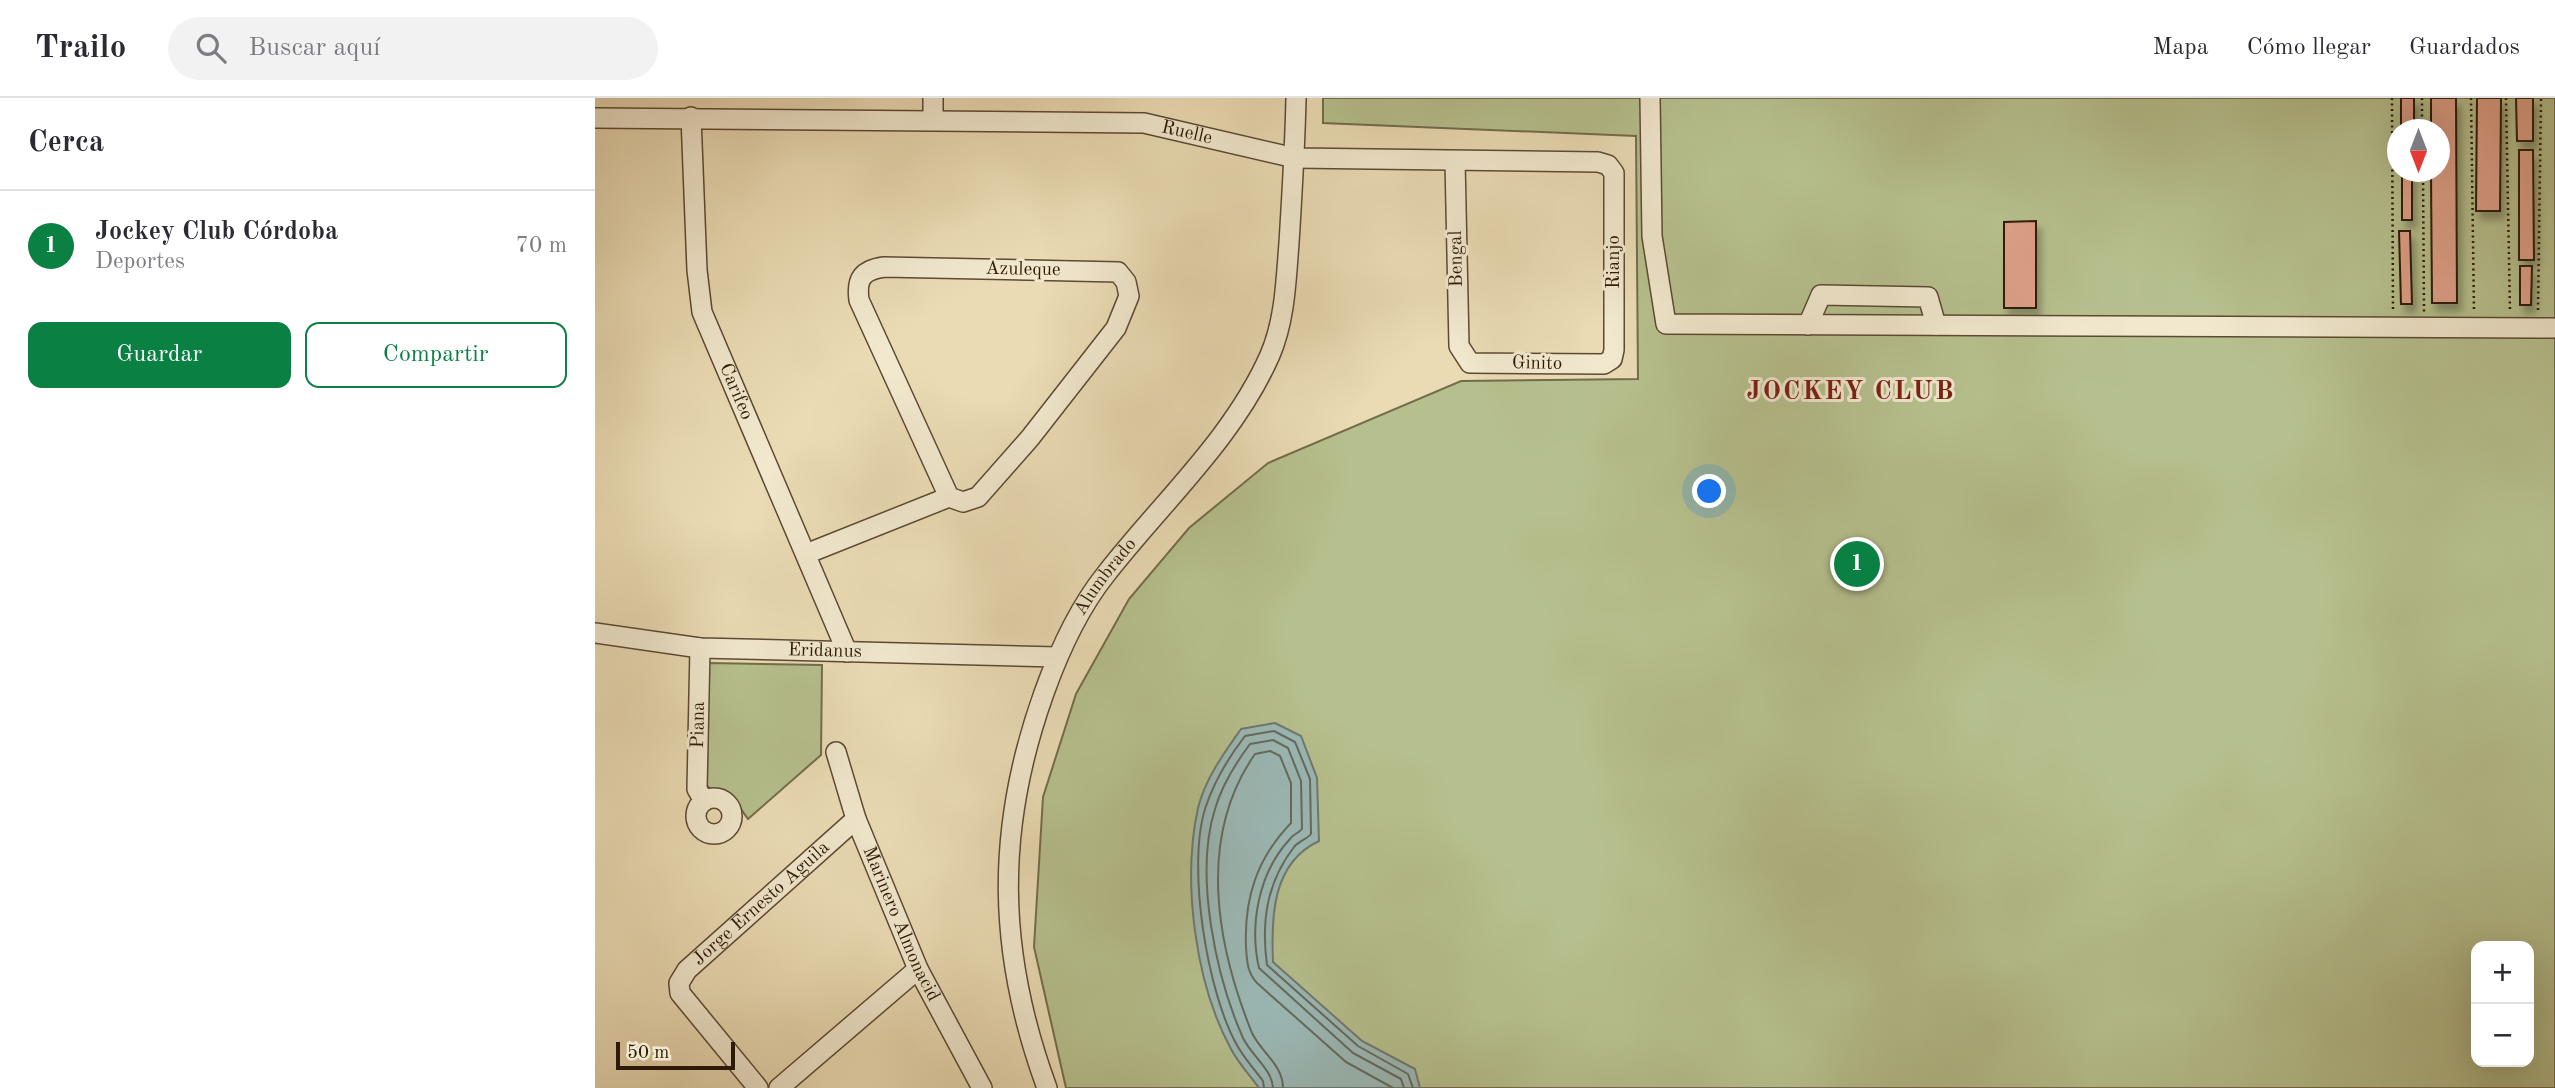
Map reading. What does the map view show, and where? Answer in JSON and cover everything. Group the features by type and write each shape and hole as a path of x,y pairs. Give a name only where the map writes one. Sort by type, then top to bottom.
{"street":[{"path":"933,98 933,119"},
{"name":"Alumbrado","path":"1047,1088 1028,1037 1015,977 1008,914 1009,832 1019,776 1034,719 1057,657 1106,574 1238,416 1271,353 1279,328 1285,290 1295,158 1296,98"},
{"path":"1650,98 1652,236 1666,324 2555,328"},
{"name":"Carifeo","path":"691,117 697,270 702,312 847,652"},
{"name":"Ruelle","path":"595,118 1144,123 1295,158 1598,162 1608,165"},
{"name":"Bengal","path":"1455,161 1459,346 1463,356"},
{"name":"Rianjo","path":"1608,165 1614,173 1612,359"},
{"name":"Azuleque","path":"806,554 949,497 963,502 978,497 1116,328 1129,296 1126,282 1118,272 884,267 867,270 861,276 857,285 859,300 949,497"},
{"path":"1808,325 1821,295 1928,297 1935,325"},
{"name":"Ginito","path":"1463,356 1470,363 1538,365 1604,364 1612,359"},
{"name":"Eridanus","path":"595,633 700,648 1057,657"},
{"name":"Piana","path":"700,648 698,789 704,801"},
{"name":"Marinero Almonacid","path":"836,752 856,819 918,969 982,1088"},
{"name":"Jorge Ernesto Aguila","path":"758,1088 680,993 679,983 687,970 856,819"},
{"path":"779,1088 918,969"}],"path":[{"path":"2392,98 2393,312 2404,312"},
{"path":"2422,98 2423,119"},
{"path":"2471,98 2474,312"},
{"path":"2506,98 2509,312 2519,312"},
{"path":"2529,312 2538,313 2541,98"},
{"path":"2416,312 2424,312 2423,182"},
{"path":"2462,312 2486,312"}],"green space":[{"path":"1323,98 2555,98 2555,1088 1066,1088 1034,947 1043,797 1076,694 1129,599 1189,528 1268,463 1461,381 1638,379 1636,136 1323,123"},
{"path":"709,663 822,665 821,755 748,819 733,798 710,789 704,782"}],"water":[{"path":"1275,723 1301,736 1317,778 1319,841 1303,851 1283,877 1274,910 1273,962 1362,1041 1415,1069 1420,1088 1259,1088 1234,1054 1219,1023 1208,994 1195,931 1191,867 1198,808 1210,777 1241,729"}],"building":[{"path":"2401,98 2414,98 2414,119 2401,119"},
{"path":"2431,98 2456,98 2457,303 2432,303 2431,182 2450,182 2450,119 2431,119"},
{"path":"2477,98 2501,98 2500,211 2476,211"},
{"path":"2516,98 2533,98 2533,141 2517,141"},
{"path":"2519,150 2533,150 2534,260 2519,260"},
{"path":"2402,182 2412,182 2412,220 2402,220"},
{"path":"2036,221 2036,308 2004,308 2004,222"},
{"path":"2399,231 2410,231 2412,304 2401,304"},
{"path":"2520,266 2532,266 2531,305 2520,305"}],"place":[{"name":"Jockey Club Córdoba","path":"1857,564"}],"district":[{"name":"JOCKEY CLUB","path":"1851,392"}]}
